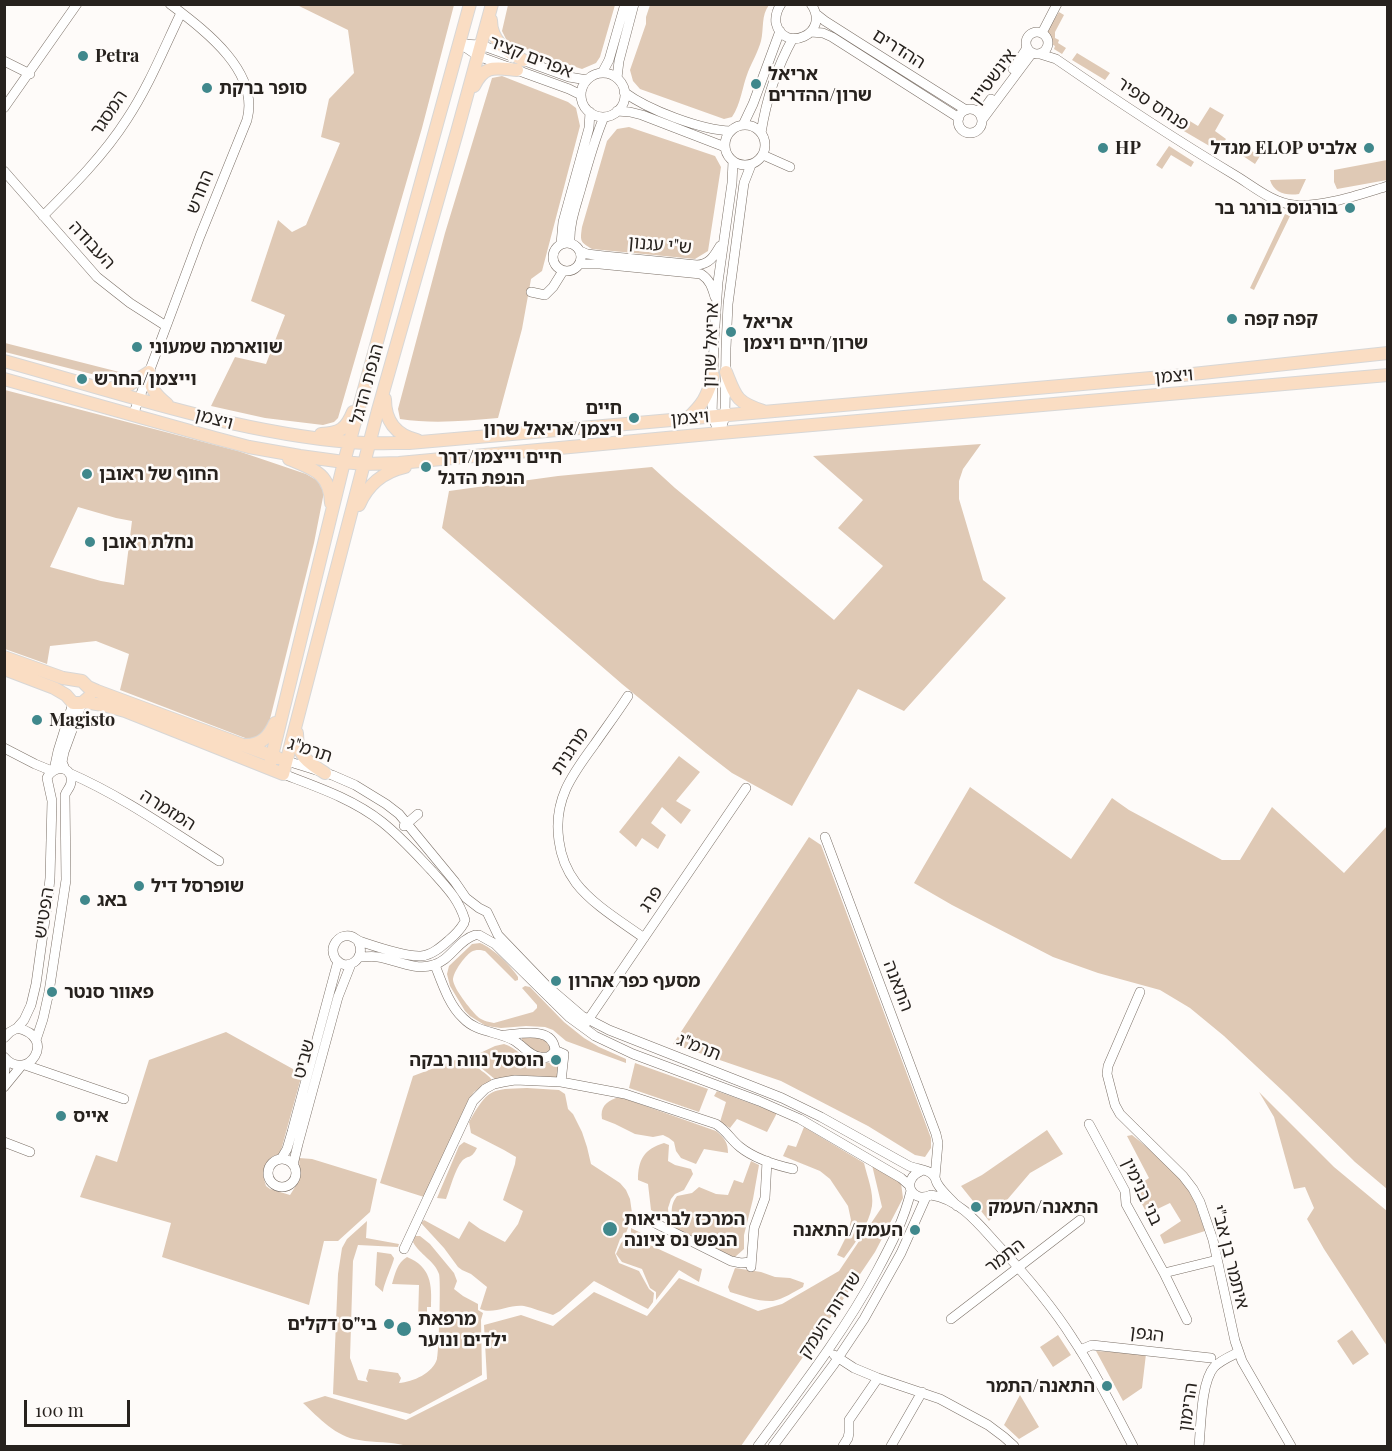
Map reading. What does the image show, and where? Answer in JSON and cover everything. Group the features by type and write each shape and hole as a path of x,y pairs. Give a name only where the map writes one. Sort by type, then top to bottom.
{"main road":[{"name":"הנפת הדגל","path":"270,762 344,462 470,4"},
{"name":"הנפת הדגל","path":"283,774 364,464 492,4"},
{"path":"492,4 490,24 495,39 520,65"},
{"path":"465,103 484,71 520,65"},
{"name":"ויצמן","path":"4,361 251,428 370,443 427,441 725,416 1174,376 1388,353"},
{"path":"99,387 124,387 149,372"},
{"path":"149,372 151,387 159,398 173,408"},
{"path":"726,372 741,402 767,412"},
{"name":"ויצמן","path":"4,379 215,438 300,456 364,464 399,463 1388,375"},
{"path":"687,419 701,405 710,388 713,376"},
{"path":"387,381 386,409 393,427 412,439 427,441"},
{"path":"302,435 328,434 345,427 353,414 365,383"},
{"path":"268,450 312,469 324,477 330,490 332,513"},
{"path":"342,552 361,499 372,484 398,468 432,460"},
{"path":"4,657 75,680"},
{"name":"תרמ\"ג","path":"4,669 49,685 76,701 124,711 270,762 287,761"},
{"path":"75,680 68,686 76,701 90,694 88,687"},
{"name":"תרמ\"ג","path":"75,680 84,682 88,687 244,745 270,762 283,774"},
{"path":"244,745 258,743 267,738 288,691"},
{"path":"297,725 297,742 302,755 325,773"}],"street":[{"path":"4,108 77,4"},
{"name":"החרש","path":"133,415 200,236 247,120 250,107 249,96 241,75 218,44 170,4"},
{"path":"602,73 609,60 625,4"},
{"path":"617,78 619,61 634,4"},
{"path":"782,4 776,14 776,20 780,31 793,38 806,36 811,32 816,20 813,9"},
{"name":"אינשטיין","path":"979,116 1036,51 1025,43 1034,32 1042,33 1057,4"},
{"name":"ההדרים","path":"813,9 849,37 966,110"},
{"name":"המסגר","path":"43,216 88,169 124,124 144,89 181,13"},
{"path":"743,125 780,31"},
{"name":"ההדרים","path":"811,32 823,33 832,37 959,118"},
{"path":"1036,51 1047,39 1042,33"},
{"path":"762,133 753,127 743,125 734,128 727,136 725,147 729,157 733,161 751,165 756,163 763,154 766,143 762,133 767,105 778,71 793,38"},
{"name":"אפרים קציר","path":"460,44 520,65 581,95"},
{"name":"פנחס ספיר","path":"1036,51 1056,59 1164,132 1285,204 1297,206 1331,202 1388,186"},
{"path":"4,61 30,74"},
{"name":"אפרים קציר","path":"520,65 587,80"},
{"path":"602,73 617,78 623,87 623,103 613,114 604,117 594,115 584,105 581,95 584,84 587,80 602,73"},
{"path":"624,93 652,109 708,129 730,131"},
{"path":"966,110 972,110 979,116 981,125 978,130 969,132 960,126 959,118 966,110"},
{"path":"617,111 642,115 725,147"},
{"path":"566,244 563,222 589,128 590,112"},
{"path":"566,244 596,136 604,117"},
{"path":"763,154 790,167"},
{"name":"אריאל שרון","path":"720,433 712,417 716,303 733,161"},
{"name":"אריאל שרון","path":"720,433 725,416 728,304 744,183 751,165"},
{"name":"העבודה","path":"5,172 97,277 130,303 166,326"},
{"name":"ש\"י עגנון","path":"580,251 586,254 703,265 713,257 723,238"},
{"path":"566,244 574,245 580,251 579,264 569,271 557,267 553,259 554,250 566,244"},
{"name":"ש\"י עגנון","path":"579,264 701,274 711,283 716,303"},
{"path":"531,292 546,295 563,270"},
{"name":"מרגנית","path":"628,696 568,781 558,812 558,837 564,862 576,884 644,938"},
{"path":"76,701 48,783 50,788 58,792 78,784 98,787"},
{"path":"68,789 71,782 62,762 76,701"},
{"path":"4,748 34,764 53,770 59,768 67,771"},
{"path":"34,764 49,760 58,751"},
{"name":"תרמ\"ג","path":"287,761 325,773 369,792 387,804 399,814 466,898 479,908"},
{"name":"המזמרה","path":"67,771 136,809 219,861"},
{"name":"תרמ\"ג","path":"283,774 330,792 381,821 408,845 451,892 461,908 464,922"},
{"name":"הפטיש","path":"12,1029 24,1020 31,1005 36,984 48,898 52,816 50,788"},
{"name":"פרג","path":"586,1024 746,788"},
{"name":"הפטיש","path":"36,1054 36,1040 49,992 66,880 64,801 68,789"},
{"path":"394,832 418,814"},
{"name":"התאנה","path":"825,837 936,1134 936,1180"},
{"path":"358,941 361,949 359,957 351,964 338,961 333,954 333,949 337,940 345,936 390,950 421,956 440,948 459,932 471,910 479,908 487,912 491,920 489,929 483,934 467,938 435,965 421,967 380,957 359,957"},
{"name":"תרמ\"ג","path":"491,920 498,935 547,986 607,1042 800,1119 901,1178 910,1189"},
{"path":"464,922 467,930 477,935"},
{"name":"תרמ\"ג","path":"477,935 495,944 557,1006 586,1024 782,1098 909,1166 923,1171"},
{"name":"שביט","path":"281,1159 291,1132 338,961"},
{"name":"שביט","path":"293,1165 336,1004 351,964"},
{"path":"435,965 457,1011 475,1027 504,1035 538,1057 549,1057 555,1050"},
{"name":"איתמר בן אב\"י","path":"1140,992 1108,1065 1107,1074 1115,1105 1120,1114 1173,1165 1193,1189 1206,1220 1217,1260 1227,1312 1242,1361 1291,1446"},
{"path":"4,1038 12,1029 28,1032 36,1040"},
{"path":"504,1035 542,1034 553,1041 555,1050"},
{"path":"555,1050 564,1054 561,1082"},
{"path":"4,1087 36,1054 43,1065 55,1074"},
{"path":"4,1077 5,1058 16,1065 55,1074 124,1099"},
{"path":"404,1249 470,1108 479,1094 494,1084 503,1082 515,1080 561,1082 625,1094 716,1124 746,1152 793,1169"},
{"name":"בני בנימין","path":"1089,1124 1125,1191 1126,1204 1187,1320"},
{"path":"4,1142 30,1152"},
{"path":"937,1148 933,1160 923,1171 914,1174 911,1178 910,1189 919,1197 946,1199 957,1206 973,1218 1019,1267 1080,1350 1133,1446"},
{"path":"281,1159 293,1165 296,1172 292,1182 283,1187 277,1186 268,1174 269,1168 276,1160 281,1159"},
{"path":"651,1221 730,1261 751,1265 754,1228 765,1198 766,1161"},
{"path":"923,1171 933,1174 957,1206"},
{"path":"929,1196 935,1190 936,1180"},
{"name":"שדרות העמק","path":"758,1446 854,1313 890,1248 904,1216 910,1189"},
{"name":"שדרות העמק","path":"773,1446 864,1319 901,1253 929,1196"},
{"name":"התמר","path":"951,1319 1080,1220"},
{"path":"1164,1273 1217,1260"},
{"name":"הגפן","path":"1080,1350 1092,1345 1211,1358"},
{"path":"828,1351 854,1368 940,1399 988,1425 1014,1446"},
{"name":"הרימון","path":"1199,1446 1206,1382 1216,1365 1239,1352"},
{"path":"843,1446 848,1438 849,1420 878,1378"},
{"path":"891,1446 922,1392"},
{"path":"999,1446 1004,1437"}],"shaded area":[{"path":"508,4 615,5 600,57 596,63 582,69 507,41 502,31"},
{"path":"297,5 454,5 422,128 338,418 334,422 323,425 265,418 211,406 235,357 266,364 285,315 251,301 278,220 292,232 306,225 340,143 321,137 329,99 354,73 348,30"},
{"path":"650,5 769,5 766,9 760,45 732,117 724,119 640,89 633,81 630,70"},
{"path":"1059,12 1064,15 1055,32 1055,38 1066,48 1062,54 1048,42 1047,31"},
{"path":"1077,53 1110,73 1105,80 1072,60"},
{"path":"502,76 568,102 576,108 580,126 542,271 531,279 522,329 498,418 437,422 400,419 398,409 445,233 492,78"},
{"path":"1210,107 1224,115 1215,131 1226,139 1218,151 1165,120 1170,109 1198,126"},
{"path":"629,127 715,156 721,167 708,251 695,259 592,249 582,241 582,227 607,141 617,129"},
{"path":"1239,143 1260,156 1255,164 1234,150"},
{"path":"1169,146 1194,162 1191,167 1171,155 1162,169 1156,165"},
{"path":"1387,160 1387,180 1337,189 1334,182 1334,170"},
{"path":"1306,179 1299,194 1294,195 1278,191 1270,180"},
{"path":"1285,214 1290,216 1254,290 1250,288"},
{"path":"5,343 135,376 127,383 5,352"},
{"path":"5,390 238,451 306,474 320,482 324,492 314,543 267,731 253,741 120,690 129,654 96,641 50,646 47,664 5,649","holes":["78,507 132,521 124,585 50,567"]},
{"path":"981,444 963,469 959,481 959,499 983,580 1006,598 904,711 858,689 792,806 732,773 706,753 622,684 442,528 449,491 558,476 652,467 834,620 883,566 838,528 863,500 813,456"},
{"path":"679,756 700,772 676,801 691,810 681,824 662,807 651,823 666,835 658,849 642,838 636,847 619,832"},
{"path":"970,787 1071,859 1112,798 1129,810 1222,860 1240,860 1272,807 1344,873 1387,826 1387,1189 1355,1162 1224,1036 1190,1008 1160,990 1098,973 1053,957 914,883"},
{"path":"809,837 821,845 931,1138 931,1148 925,1157 915,1155 868,1126 781,1081 673,1044"},
{"path":"480,943 501,958 515,973 518,980 515,981 485,951 471,952 457,969 453,980 470,1009 479,1017 494,1023 533,1012 537,1005 522,988 530,987 564,1022 584,1038 626,1059 626,1063 566,1041 553,1030 545,1027 486,1026 470,1016 450,986 447,974 449,966 472,944"},
{"path":"226,1032 302,1074 280,1154 272,1157 263,1175 266,1186 290,1195 299,1178 299,1158 312,1159 377,1179 370,1212 338,1241 324,1241 309,1305 162,1257 171,1223 80,1197 96,1155 117,1162 149,1060"},
{"path":"522,1038 543,1039 550,1045 549,1051 538,1052 522,1041"},
{"path":"504,1044 535,1063 557,1063 560,1068 558,1077 519,1076 496,1080 475,1061 478,1054"},
{"path":"471,1054 475,1055 473,1061 479,1069 492,1080 474,1092 468,1101 424,1197 380,1183 413,1076"},
{"path":"635,1063 708,1089 699,1112 629,1088"},
{"path":"527,1088 559,1090 565,1094 568,1109 582,1132 591,1164 620,1183 626,1190 632,1213 626,1233 620,1239 615,1253 619,1263 639,1271 649,1289 654,1293 653,1302 648,1309 594,1281 553,1315 524,1306 485,1311 480,1309 487,1287 458,1267 421,1223 424,1220 459,1239 469,1221 505,1242 518,1224 523,1211 503,1200 516,1157 471,1133 469,1122 481,1103 491,1093 497,1090"},
{"path":"717,1091 777,1113 767,1132 737,1119 730,1128 720,1122 726,1102 714,1096"},
{"path":"1259,1092 1334,1167 1387,1211 1387,1346 1307,1219 1314,1208 1305,1187 1294,1189 1274,1117"},
{"path":"616,1098 623,1098 716,1131 725,1141 728,1153 704,1149 696,1164 681,1158 674,1142 663,1135 653,1137 635,1134 602,1119 604,1106"},
{"path":"804,1127 864,1163 871,1190 872,1206 865,1227 844,1258 837,1255 848,1233 851,1220 848,1206 830,1179 820,1171 783,1156 788,1145 796,1147"},
{"path":"1047,1130 1063,1154 1030,1173 989,1221 961,1186 982,1175"},
{"path":"1132,1135 1181,1180 1194,1200 1205,1231 1164,1244 1160,1235 1181,1221 1170,1203 1147,1214 1134,1188 1149,1178 1127,1136"},
{"path":"464,1142 477,1148 459,1165 446,1199 437,1198 459,1146"},
{"path":"664,1143 669,1145 668,1161 691,1169 693,1174 684,1190 675,1194 671,1199 668,1208 669,1220 651,1210 648,1184 638,1180 643,1156 652,1148"},
{"path":"751,1161 759,1165 744,1235 744,1249 735,1257 671,1227 672,1208 677,1196 692,1193 699,1187 716,1194 728,1195 734,1180 743,1183"},
{"path":"872,1165 901,1183 903,1198 875,1252 741,1446 407,1446 359,1440 343,1435 328,1426 303,1403 325,1396 406,1420 487,1379 484,1325 521,1315 553,1326 594,1292 647,1316 679,1278 758,1311 782,1304 839,1271 882,1207"},
{"path":"367,1221 366,1238 399,1244 398,1247 358,1245 353,1261 350,1358 358,1380 368,1382 366,1379 369,1369 398,1373 401,1378 399,1383 410,1381 431,1369 437,1359 439,1274 413,1242 415,1236 420,1236 430,1244 454,1273 457,1281 454,1289 478,1304 478,1310 483,1313 481,1320 482,1375 410,1414 333,1394 338,1274 342,1248 347,1239"},
{"path":"631,1228 641,1233 639,1240 702,1269 699,1282 679,1270 656,1300 656,1292 650,1288 642,1269 622,1262 616,1254 621,1243 631,1233"},
{"path":"377,1252 391,1254 394,1258 383,1292 375,1285"},
{"path":"407,1257 421,1266 428,1277 431,1307 427,1307 427,1321 418,1320 419,1285 392,1284 395,1273"},
{"path":"735,1268 790,1278 804,1283 803,1287 781,1299 757,1300 730,1292 728,1287"},
{"path":"1352,1330 1369,1354 1353,1365 1337,1341"},
{"path":"1058,1335 1071,1355 1053,1367 1040,1347"},
{"path":"1096,1351 1146,1354 1142,1388 1123,1401"},
{"path":"1020,1395 1039,1427 1019,1439 1004,1425"}],"place":[{"name":"Petra","path":"83,56"},
{"name":"אריאל שרון/ההדרים","path":"756,84"},
{"name":"סופר ברקת","path":"207,88"},
{"name":"HP","path":"1103,148"},
{"name":"מגדל ELOP אלביט","path":"1369,148"},
{"name":"בורגוס בורגר בר","path":"1350,208"},
{"name":"קפה קפה","path":"1232,319"},
{"name":"אריאל שרון/חיים ויצמן","path":"731,332"},
{"name":"שווארמה שמעוני","path":"137,347"},
{"name":"וייצמן/החרש","path":"82,379"},
{"name":"חיים ויצמן/אריאל שרון","path":"634,418"},
{"name":"חיים וייצמן/דרך הנפת הדגל","path":"426,467"},
{"name":"החוף של ראובן","path":"87,474"},
{"name":"נחלת ראובן","path":"90,542"},
{"name":"Magisto","path":"37,720"},
{"name":"שופרסל דיל","path":"139,886"},
{"name":"באג","path":"85,900"},
{"name":"מסעף כפר אהרון","path":"556,981"},
{"name":"פאוור סנטר","path":"52,992"},
{"name":"הוסטל נווה רבקה","path":"556,1060"},
{"name":"אייס","path":"61,1116"},
{"name":"התאנה/העמק","path":"976,1207"},
{"name":"המרכז לבריאות הנפש נס ציונה","path":"610,1229"},
{"name":"העמק/התאנה","path":"915,1230"},
{"name":"בי\"ס דקלים","path":"389,1324"},
{"name":"מרפאת ילדים ונוער","path":"404,1329"},
{"name":"התאנה/התמר","path":"1107,1386"}]}
